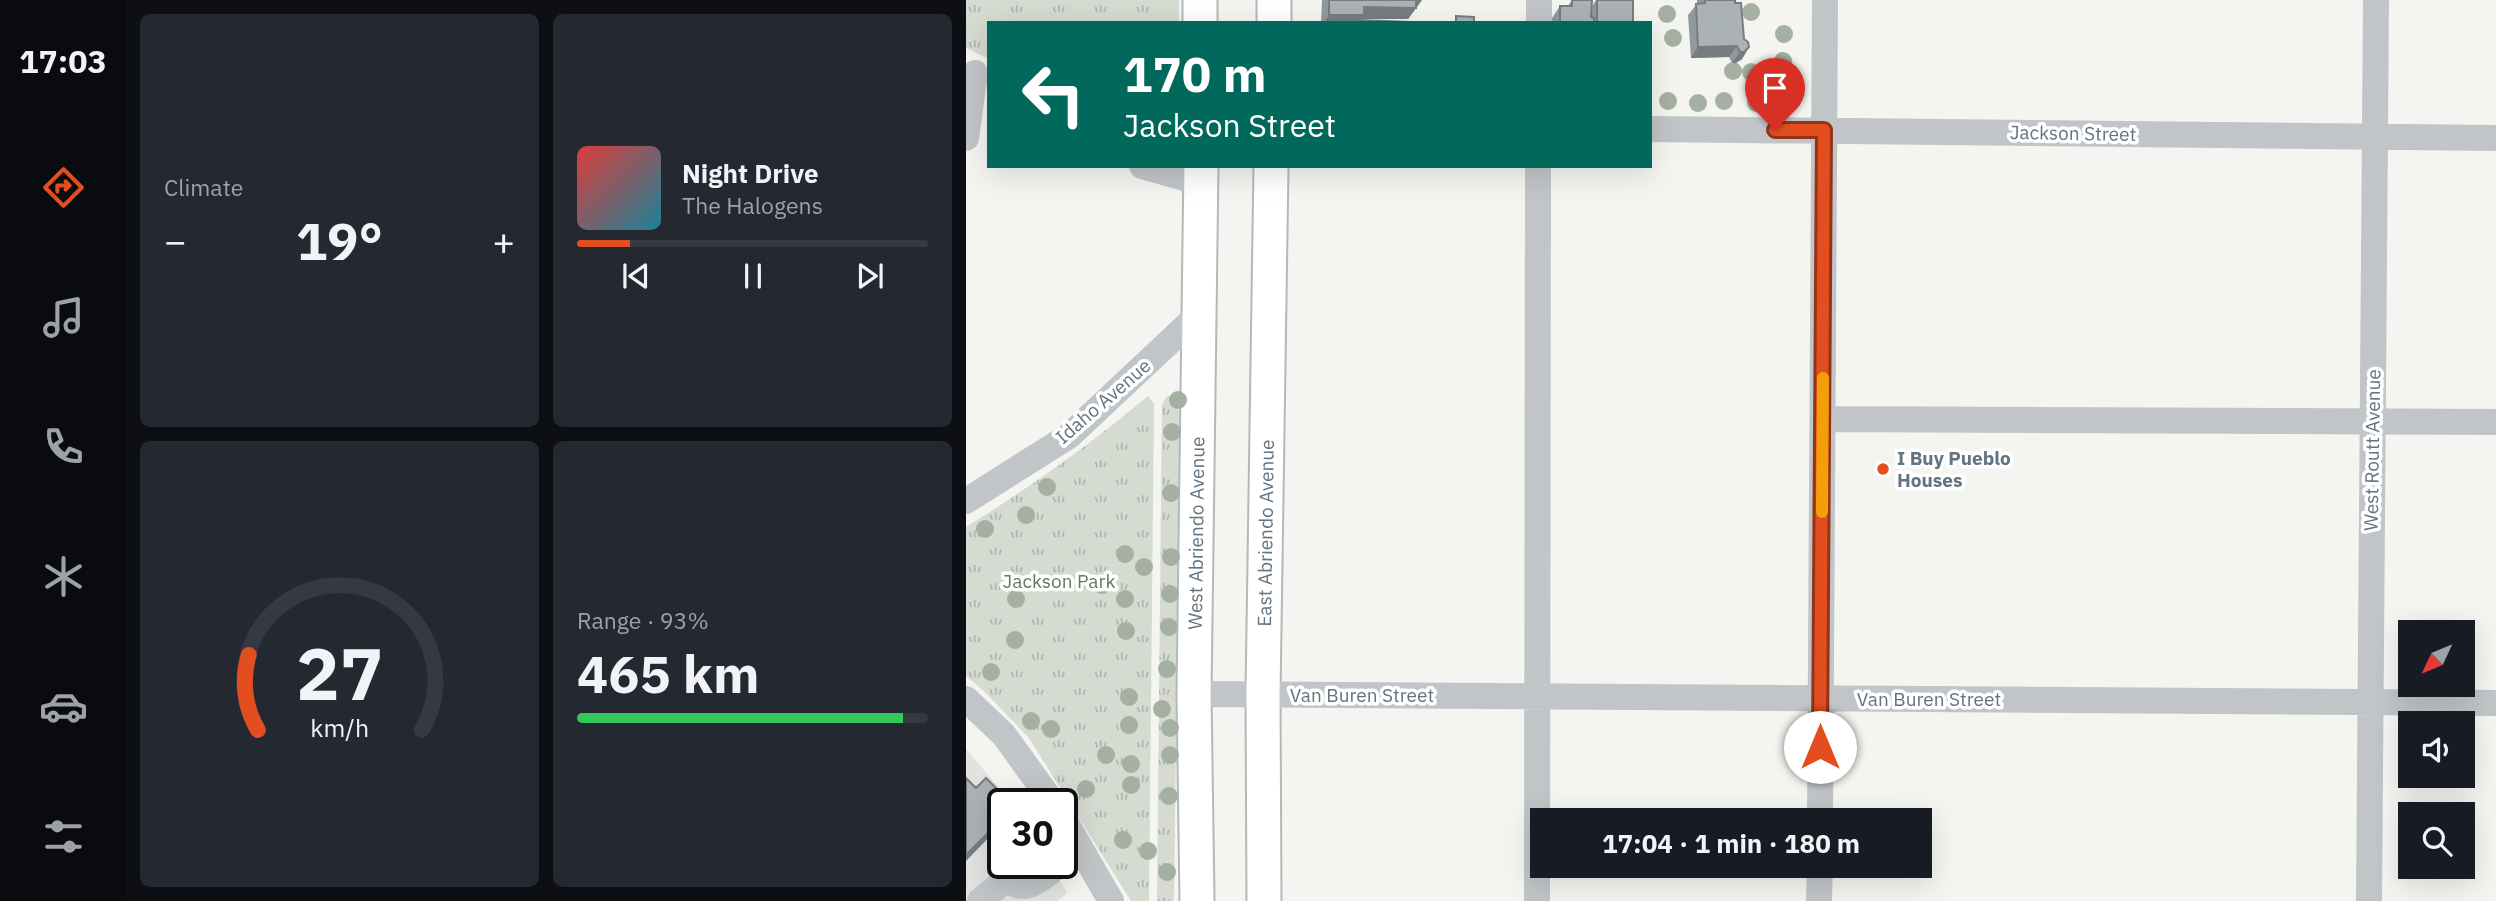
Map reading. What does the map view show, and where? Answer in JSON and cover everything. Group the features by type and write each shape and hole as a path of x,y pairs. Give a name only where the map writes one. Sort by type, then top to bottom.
{"main road":[{"path":"1200,0 1200,21"},
{"path":"1274,0 1274,21"},
{"name":"East Abriendo Avenue","path":"1264,901 1262,694 1272,168"},
{"name":"West Abriendo Avenue","path":"1197,901 1195,694 1198,315 1202,175"}],"street":[{"path":"1539,0 1539,21"},
{"path":"1820,808 1825,0"},
{"name":"West Routt Avenue","path":"2369,901 2376,0"},
{"path":"966,138 976,74"},
{"name":"Jackson Street","path":"1652,129 2496,138"},
{"path":"1156,168 1202,175"},
{"path":"1537,901 1538,168"},
{"name":"Idaho Avenue","path":"966,501 1069,436 1198,315"},
{"path":"1822,419 2496,422"},
{"name":"Van Buren Street","path":"1195,694 2496,703"},
{"path":"966,699 1004,735 1042,788"},
{"path":"1078,857 1111,901"},
{"path":"1819,901 1820,878"},
{"path":"980,901 1006,879"},
{"path":"1015,879 1014,886 1027,887 1034,879"}],"shaded area":[{"path":"966,749 999,788 987,788 987,879 1059,879 1067,893 1057,901 966,901"}],"green space":[{"path":"966,0 1179,0 1179,21 987,21 987,58 966,48"},
{"path":"1168,395 1176,403 1180,415 1174,901 1157,901 1162,404"},
{"name":"Jackson Park","path":"1148,396 1154,404 1149,901 1131,901 1078,816 1078,788 1060,788 1029,738 966,676 966,527 1104,432"}],"building":[{"path":"1329,0 1416,0 1416,8 1364,7 1364,15 1329,15"},
{"path":"1572,0 1592,0 1591,17 1594,21 1560,21 1560,6 1572,6"},
{"path":"1597,0 1633,0 1633,21 1597,21"},
{"path":"1705,0 1735,0 1735,3 1741,3 1744,39 1749,47 1744,52 1740,52 1737,46 1698,47 1696,4 1705,3"},
{"path":"1456,16 1474,17 1474,21 1456,21"},
{"path":"966,778 976,788 986,778 996,788 987,788 987,834 966,855"}],"slow traffic":[{"path":"1822,512 1823,378"}],"place":[{"name":"I Buy Pueblo Houses","path":"1883,469"}],"route":[{"path":"1775,130 1824,130 1820,747"}]}
